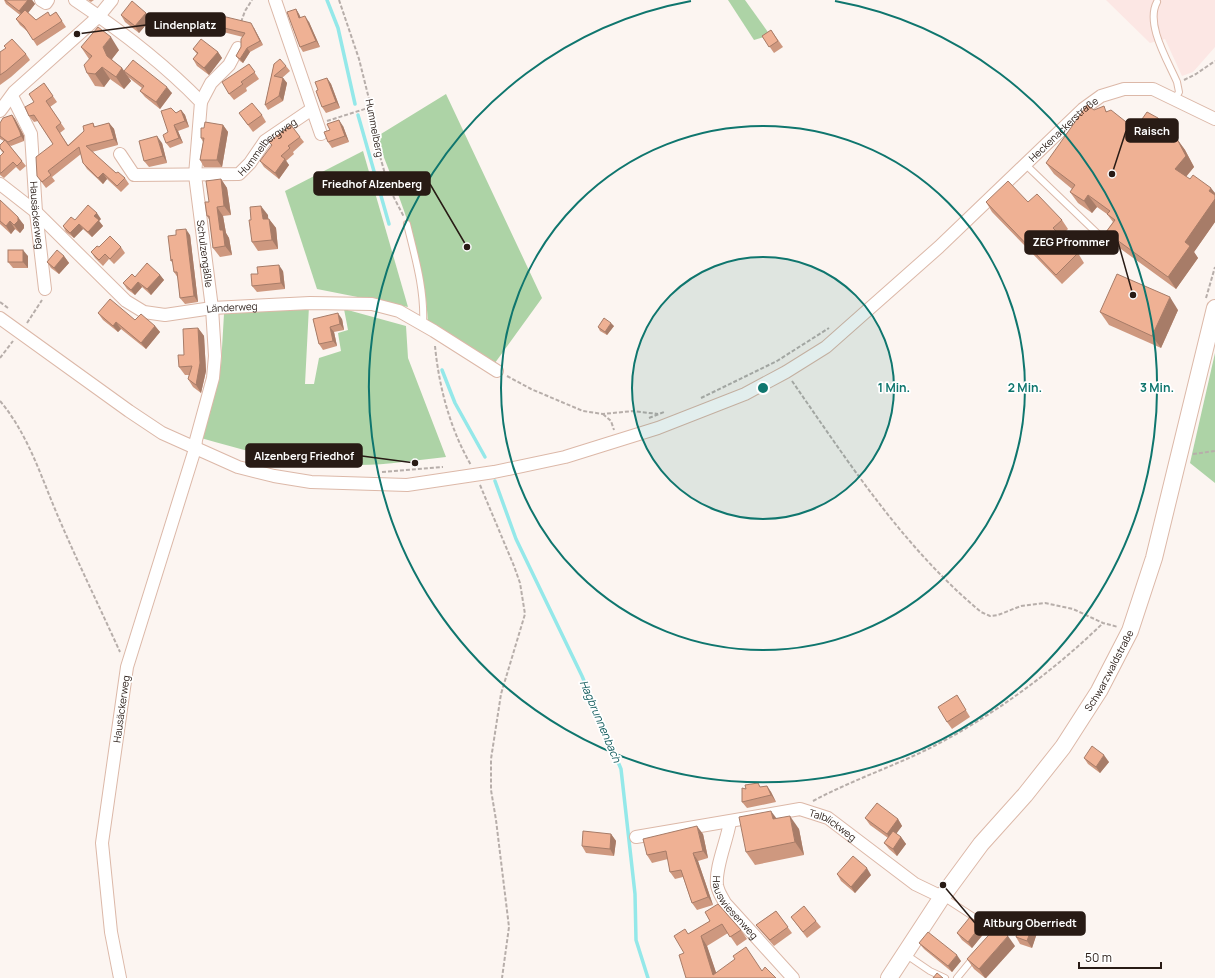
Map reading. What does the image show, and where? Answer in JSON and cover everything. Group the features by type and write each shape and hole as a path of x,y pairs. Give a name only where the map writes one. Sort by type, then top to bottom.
{"street":[{"path":"41,0 46,3 48,0"},
{"path":"75,0 99,16 181,82 202,102"},
{"path":"0,111 8,94 99,16 112,0"},
{"path":"275,0 320,129"},
{"name":"Schulzengäßle","path":"195,449 213,378 215,356 212,308 195,175 202,102 211,83 229,65 238,48"},
{"name":"Heckenackerstraße","path":"0,318 23,327 58,360 129,412 162,433 238,467 274,476 311,482 407,485 474,467 565,457 624,440 746,394 786,372 826,347 939,246 1083,109 1101,96 1124,89 1152,89 1215,118"},
{"name":"Hausäckerweg","path":"8,94 31,134 36,212 45,289"},
{"name":"Hummelbergweg","path":"195,175 239,174 250,163 265,141 312,109"},
{"path":"120,154 134,175 195,175"},
{"name":"Länderweg","path":"0,184 36,212 126,301 144,312 165,315 212,308 310,303 372,304 399,311 497,371"},
{"name":"Schwarzwaldstraße","path":"889,978 942,897 981,844 1025,795 1063,747 1099,691 1130,631 1154,558 1215,308"},
{"name":"Hausäckerweg","path":"120,978 111,932 102,843 127,667 195,449"},
{"name":"Talblickweg","path":"636,837 800,809 828,818 915,884 942,897"},
{"name":"Hauswiesenweg","path":"730,822 718,875 717,886 720,894 725,903 793,978"}],"lane":[{"path":"1157,2 1153,12 1153,26 1178,82 1179,92 1175,99"},
{"path":"1025,164 1101,237"},
{"path":"407,224 419,272 424,308 429,328"},
{"path":"942,897 994,930 994,935 989,940"},
{"path":"957,978 980,951"},
{"path":"904,953 941,977"}],"path":[{"path":"241,24 245,11 252,0"},
{"name":"Hummelberg","path":"339,0 359,59 371,106 376,142 389,188 407,224"},
{"path":"1178,82 1196,74 1215,61"},
{"path":"320,129 371,106"},
{"path":"0,358 42,299 45,289"},
{"path":"0,302 11,311"},
{"path":"22,319 23,327"},
{"path":"429,328 448,413 462,451 474,467 514,566 520,583 525,614 501,694 491,759 491,790 509,928 502,978"},
{"path":"700,398 777,361"},
{"path":"497,371 532,389 583,411 603,414 633,411 660,414"},
{"path":"786,372 846,459 911,544 981,612 990,616 1021,606 1045,603 1073,609 1103,623 1130,631"},
{"path":"0,401 12,415 35,461 66,534 127,667"},
{"path":"645,419 667,411"},
{"path":"603,414 611,421 615,430 607,433"},
{"path":"1178,456 1215,451"},
{"path":"463,465 474,467"},
{"path":"377,472 449,466"},
{"path":"800,809 828,793 891,766 975,723 1080,645 1103,623"}],"shaded area":[{"path":"1106,0 1215,0 1215,47 1193,72 1182,76 1165,39 1150,43"}],"green space":[{"path":"728,0 745,0 770,35 754,40"},
{"path":"446,94 542,298 492,367 428,324 426,299 417,251 402,205 376,137"},
{"path":"363,151 408,307 317,289 285,191"},
{"path":"309,306 305,384 314,384 319,358 341,351 338,333 348,330 344,309 406,326 408,358 446,457 375,465 331,464 275,457 201,438 221,365 224,314"},
{"path":"1215,353 1215,483 1190,463"}],"building":[{"path":"5,0 28,0 19,11"},
{"path":"132,1 146,13 135,26 121,15"},
{"path":"296,9 299,18 305,16 316,41 300,47 287,12"},
{"path":"25,10 36,20 48,12 50,16 56,12 62,21 33,40 24,26 16,19"},
{"path":"222,16 251,23 260,41 247,48 240,59 236,56 241,47 241,39 245,33 220,27"},
{"path":"98,27 111,37 103,47 107,56 122,68 116,77 102,67 95,74 87,73 84,65 92,56 81,47"},
{"path":"771,30 778,41 769,47 762,36"},
{"path":"12,39 26,54 0,75 0,52 6,48 4,46"},
{"path":"201,39 218,52 204,68 193,59 198,53 193,49"},
{"path":"280,59 286,66 274,76 283,78 279,96 265,105 274,64"},
{"path":"133,60 167,87 156,102 140,91 144,86 124,71"},
{"path":"249,64 255,72 241,82 243,84 229,94 222,82"},
{"path":"327,78 336,102 322,107 316,91 318,90 315,82"},
{"path":"44,83 53,96 46,101 61,123 56,127 68,146 84,131 83,126 93,123 94,127 109,123 114,139 86,146 116,173 118,172 125,178 117,186 103,173 98,178 83,163 79,147 48,171 51,175 42,182 37,176 36,157 53,144 34,115 29,116 25,107 34,102 29,94"},
{"path":"252,103 262,115 248,125 239,113"},
{"path":"1087,105 1094,110 1104,106 1106,112 1111,110 1135,129 1147,112 1158,118 1171,142 1177,139 1186,156 1175,169 1190,179 1193,175 1211,188 1209,191 1215,195 1215,199 1185,242 1190,246 1168,277 1106,232 1115,220 1107,214 1110,211 1088,195 1084,201 1070,192 1075,185 1046,163"},
{"path":"171,108 176,113 181,110 185,121 174,125 179,138 166,143 163,135 168,132 161,111"},
{"path":"12,115 21,136 8,142 0,136 0,123 3,118"},
{"path":"339,120 345,136 328,142 324,132 330,130 327,124"},
{"path":"205,122 223,125 217,160 200,160 204,138 201,138 201,128 204,128"},
{"path":"291,125 300,137 288,146 290,148 281,156 285,159 275,173 260,161 272,145 269,142"},
{"path":"157,136 163,156 144,161 139,141"},
{"path":"5,140 22,161 17,166 13,162 0,173 0,156 4,152 0,148 0,145"},
{"path":"221,179 224,206 217,207 220,230 223,230 225,246 213,248 209,216 207,216 205,202 209,202 206,181"},
{"path":"1008,181 1028,202 1037,194 1062,220 1053,228 1078,253 1056,275 986,202"},
{"path":"0,200 18,217 18,221 14,225 10,221 6,226 0,221"},
{"path":"88,205 97,213 94,216 99,220 88,232 79,224 70,233 63,226 71,217 75,220"},
{"path":"261,206 263,219 269,219 272,240 252,242 249,220 251,220 250,207"},
{"path":"186,229 194,296 180,298 177,272 174,272 172,259 171,261 168,236 176,235 176,230"},
{"path":"110,236 121,247 110,259 105,254 99,260 91,252 97,246 99,247"},
{"path":"8,250 23,250 23,262 8,262"},
{"path":"57,250 64,256 54,268 47,262"},
{"path":"147,263 160,275 147,289 138,282 131,290 123,283 132,274 135,277"},
{"path":"279,265 281,283 252,286 251,274 258,274 257,267"},
{"path":"1117,274 1170,297 1152,336 1100,312"},
{"path":"110,299 135,320 141,314 155,326 141,343 116,322 113,326 98,313"},
{"path":"338,313 340,324 330,327 333,341 319,344 313,319"},
{"path":"604,318 611,323 605,332 598,327"},
{"path":"198,328 200,363 196,385 188,379 192,366 179,367 178,355 184,355 183,329"},
{"path":"957,695 966,710 947,722 938,707"},
{"path":"1092,746 1104,755 1096,767 1084,758"},
{"path":"758,783 760,787 767,786 771,795 742,802 742,788 746,789 745,785"},
{"path":"877,803 898,819 887,834 865,818"},
{"path":"771,811 773,819 790,816 795,842 746,852 739,817"},
{"path":"697,826 703,851 693,853 708,897 692,903 681,870 670,872 666,851 647,855 643,839"},
{"path":"583,831 611,834 610,849 582,846"},
{"path":"893,831 901,837 893,849 884,843"},
{"path":"853,856 867,868 851,887 837,874"},
{"path":"718,904 741,930 730,937 722,924 701,936 713,975 735,959 733,956 746,947 762,971 765,967 776,978 686,978 679,955 684,953 674,936 685,929 688,934 710,921 705,912"},
{"path":"804,906 816,921 803,932 791,917"},
{"path":"776,911 788,927 770,940 756,925"},
{"path":"970,917 981,925 968,942 957,933"},
{"path":"1022,920 1033,924 1027,941 1016,937"},
{"path":"997,926 1008,936 979,969 967,959"},
{"path":"928,932 957,955 948,966 919,943"},
{"path":"937,973 943,978 933,978"}],"waterway":[{"name":"Hagbrunnenbach","path":"327,0 338,28 355,104"},
{"name":"Hagbrunnenbach","path":"358,115 389,224"},
{"name":"Hagbrunnenbach","path":"442,370 455,403 485,457"},
{"name":"Hagbrunnenbach","path":"495,481 516,539 582,676 621,769 635,894 636,940 648,978"}],"place":[{"name":"Lindenplatz","path":"77,34"},
{"name":"Raisch","path":"1112,174"},
{"name":"Friedhof Alzenberg","path":"467,247"},
{"name":"ZEG Pfrommer","path":"1133,295"},
{"name":"Alzenberg Friedhof","path":"415,463"},
{"name":"Altburg Oberriedt","path":"943,885"}]}
